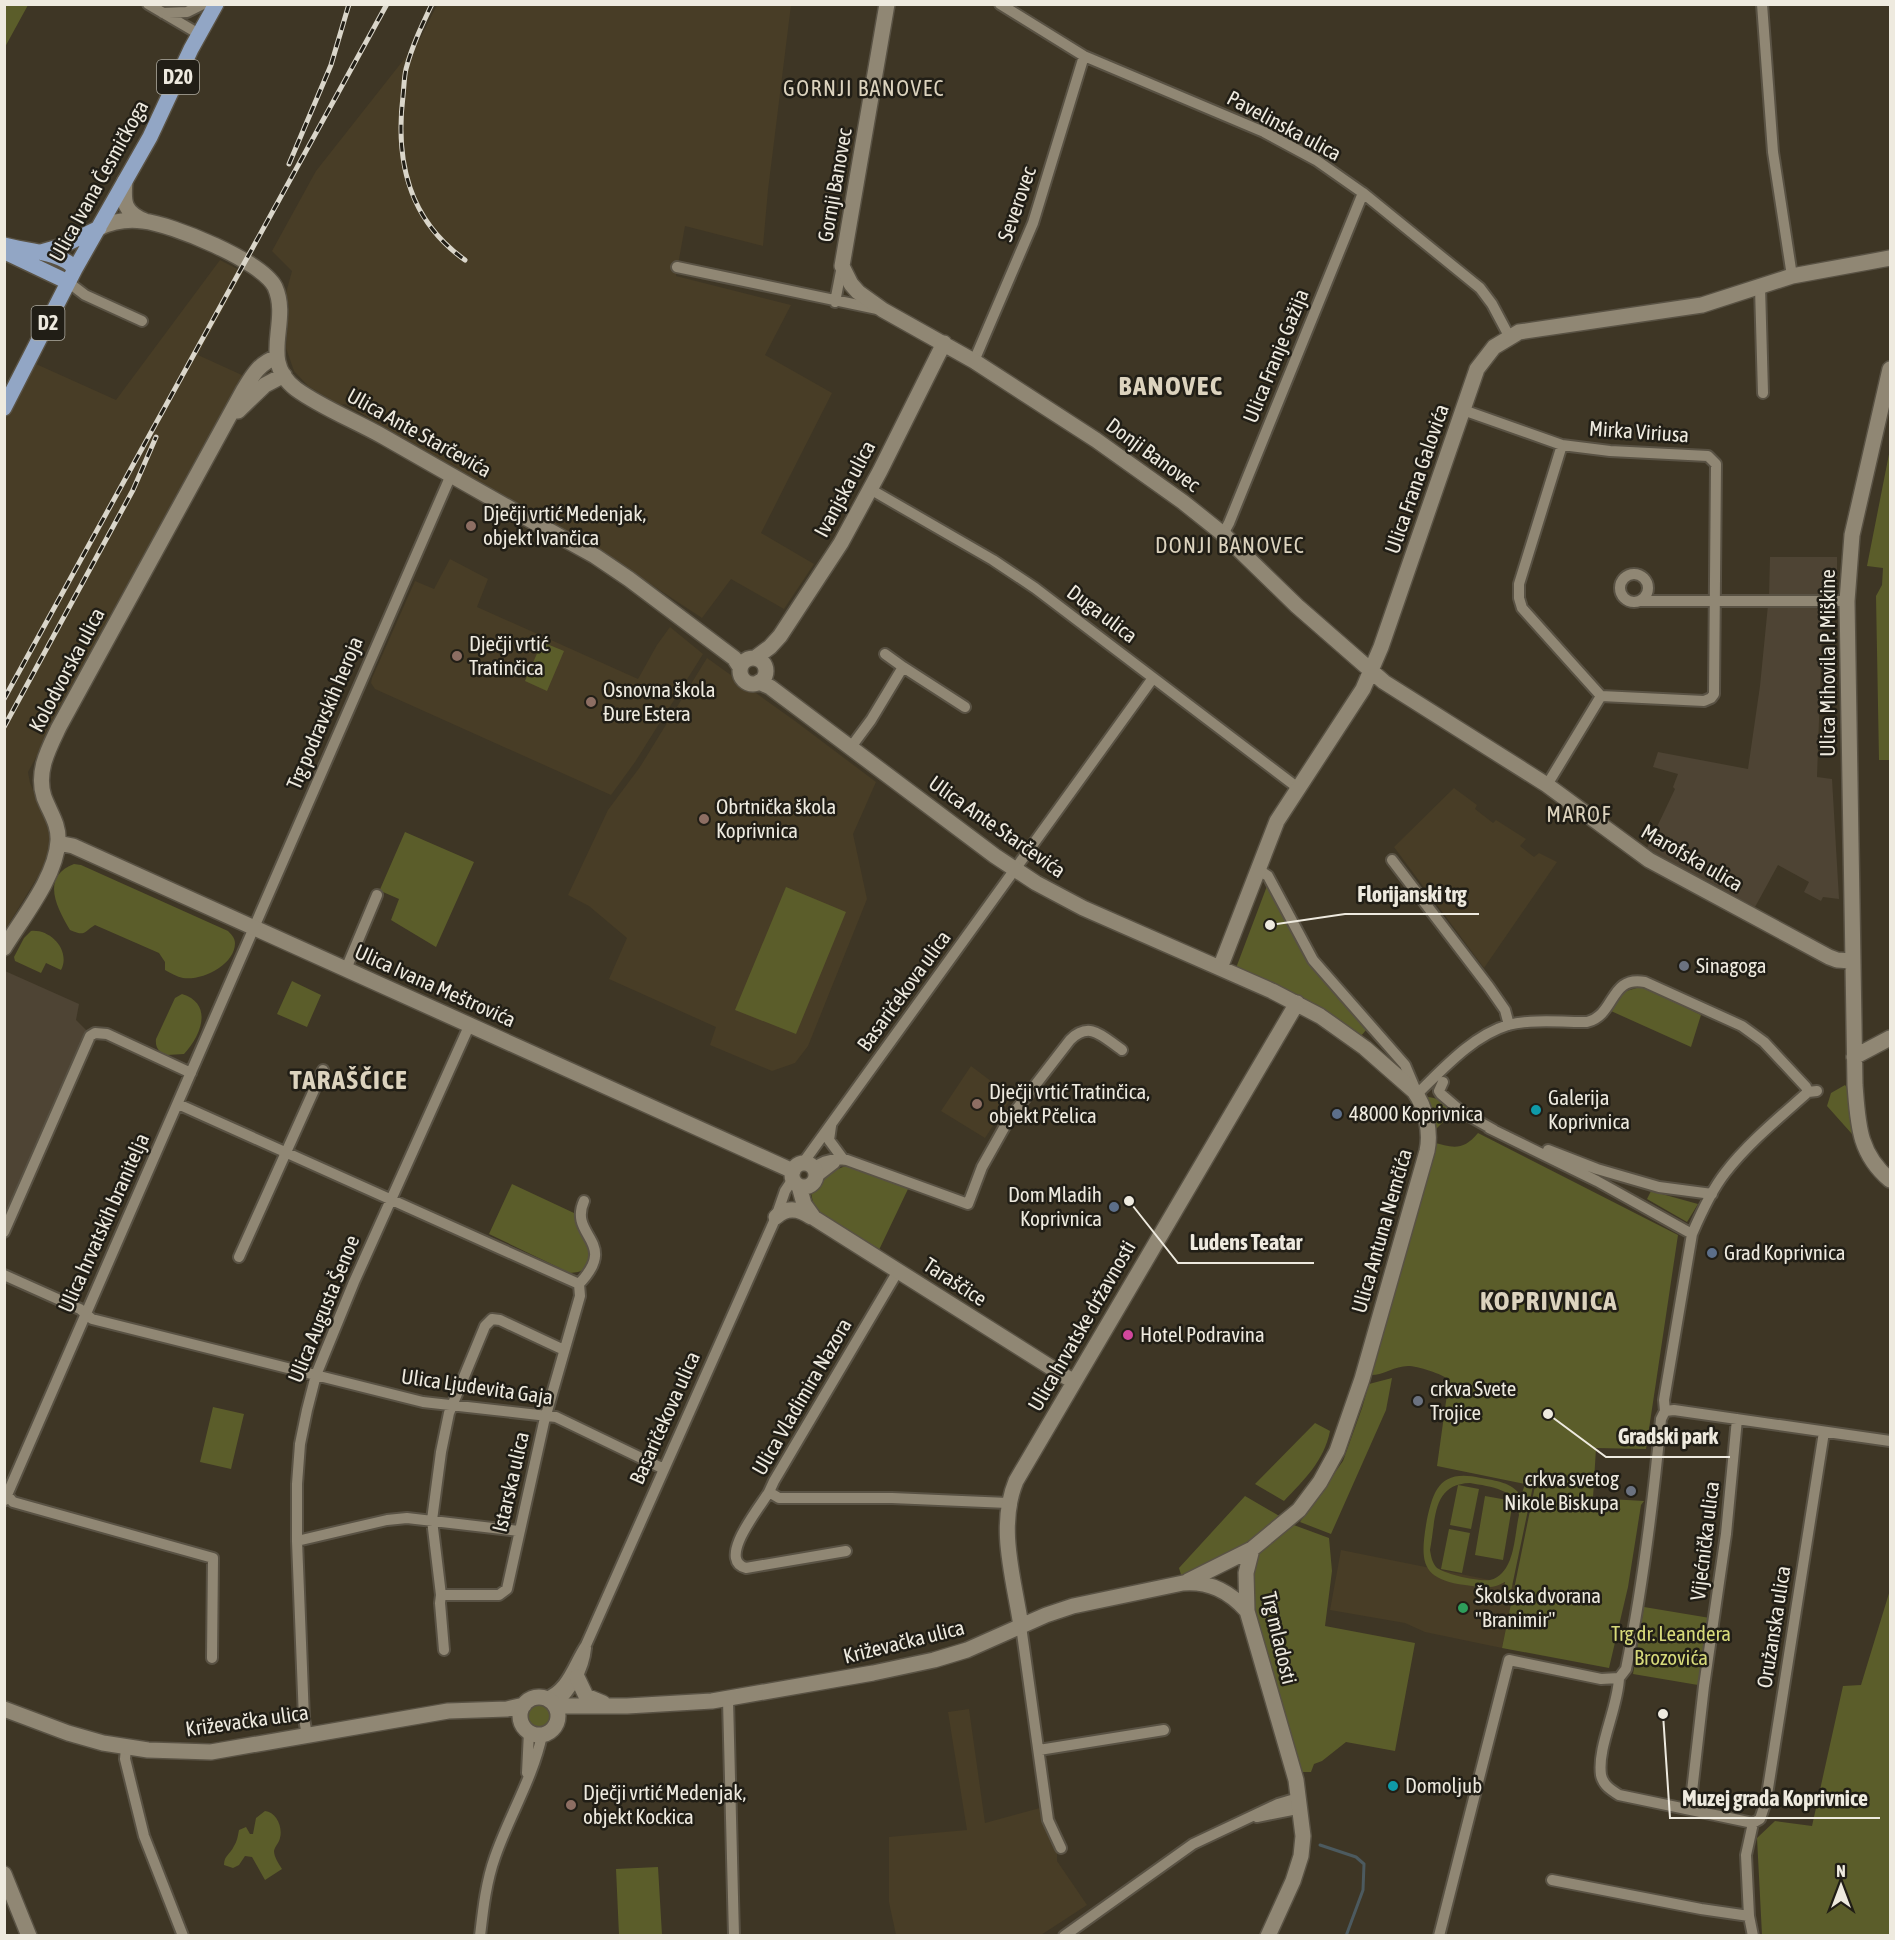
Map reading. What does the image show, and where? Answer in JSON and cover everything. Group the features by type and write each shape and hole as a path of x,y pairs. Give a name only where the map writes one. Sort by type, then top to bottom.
{"main road":[{"name":"Ulica Ivana Česmičkoga","path":"72,276 150,137 199,34 216,4"},
{"name":"Gornji Banovec","path":"842,266 887,4"},
{"path":"125,181 126,207 132,214 145,221"},
{"name":"Ulica Ante Starčevića","path":"99,228 121,221 145,221 165,225 194,236 266,275 280,303 277,357 284,375 293,387 451,475 629,579 754,669 850,747 1035,883 1083,908 1297,1003 1360,1044 1417,1094"},
{"path":"37,253 62,246 99,228"},
{"path":"4,245 64,260 72,276"},
{"name":"D2","path":"4,252 72,276 4,408"},
{"name":"Ulica Frana Galovića","path":"1220,968 1277,821 1363,689 1371,671 1463,410 1481,363 1494,347 1509,336 1529,330 1702,305 1792,276 1890,259"},
{"name":"Donji Banovec","path":"842,266 858,292 883,310 974,361 1145,473 1223,534 1297,606 1371,671"},
{"name":"Ivanjska ulica","path":"754,669 780,636 841,543 944,343"},
{"name":"Kolodvorska ulica","path":"4,948 44,884 58,843 57,825 44,797 42,787 42,771 48,751 64,717 255,372 266,361 277,357"},
{"name":"Ulica Mihovila P. Miškine","path":"1890,369 1852,535 1847,600 1854,1058 1861,1139 1870,1157 1890,1180"},
{"name":"Kolodvorska ulica","path":"228,422 260,389 284,375"},
{"name":"Marofska ulica","path":"1371,671 1410,699 1547,785 1656,864 1829,957 1852,961"},
{"name":"Ulica Ivana Meštrovića","path":"58,843 73,846 805,1174"},
{"name":"Ulica hrvatske državnosti","path":"1021,1626 1007,1527 1008,1503 1016,1481 1297,1003"},
{"path":"1854,1058 1890,1038"},
{"name":"Ulica Antuna Nemčića","path":"1252,1549 1299,1510 1332,1463 1351,1416 1428,1144 1426,1124 1417,1094"},
{"path":"805,1174 804,1204 814,1218"},
{"path":"778,1212 802,1211 814,1218"},
{"name":"Taraščice","path":"814,1218 1074,1382"},
{"name":"Križevačka ulica","path":"1183,1583 1252,1549"},
{"name":"Trg mladosti","path":"1252,1549 1246,1573 1247,1611 1296,1780 1303,1850 1293,1881 1268,1935"},
{"name":"Križevačka ulica","path":"552,1708 684,1704 728,1700 934,1660 967,1650 1073,1606 1183,1583 1195,1582 1211,1585 1228,1594 1247,1611"},
{"path":"577,1677 579,1686 586,1696 609,1705"},
{"path":"533,1698 552,1708 552,1731 531,1730 520,1715 524,1705 533,1698"},
{"name":"Križevačka ulica","path":"4,1709 68,1733 126,1748 211,1752 463,1709 507,1710 524,1705"},
{"name":"Križevačka ulica","path":"552,1708 570,1716 627,1706"},
{"name":"Križevačka ulica","path":"428,1715 445,1718 506,1719 531,1730"},
{"path":"4,1874 29,1935"}],"street":[{"path":"148,4 199,34"},
{"path":"162,13 187,12 203,4"},
{"name":"Pavelinska ulica","path":"1000,4 1084,56 1264,132 1316,160 1363,193 1480,288 1492,304 1509,336"},
{"path":"1762,4 1773,152 1792,276"},
{"name":"Severovec","path":"974,361 1033,223 1084,56"},
{"name":"Ulica Franje Gažija","path":"1223,534 1363,193"},
{"name":"Gornji Banovec","path":"835,302 842,266"},
{"name":"Donji Banovec","path":"677,267 835,302 883,310"},
{"path":"72,276 85,295 142,321"},
{"path":"1760,287 1763,393"},
{"name":"Mirka Viriusa","path":"1463,410 1562,445 1610,451 1708,456 1716,464 1714,694 1712,698 1704,701 1601,696"},
{"path":"1547,785 1601,696 1522,608 1519,598 1519,584 1562,445"},
{"name":"Trg podravskih heroja","path":"236,966 451,475"},
{"name":"Duga ulica","path":"870,489 993,560 1035,588 1298,788"},
{"path":"1641,600 1847,600"},
{"path":"885,654 965,707"},
{"path":"850,747 871,720 903,667"},
{"name":"Basaričekova ulica","path":"552,1708 558,1690 586,1645 778,1212 805,1174 828,1129 1153,678"},
{"path":"1392,860 1489,987 1505,1010 1509,1025"},
{"path":"1259,870 1268,876 1313,960 1405,1065 1417,1094 1465,1050 1487,1036 1509,1025 1595,1020 1609,1005 1622,985 1636,981 1645,982 1743,1026 1764,1042 1812,1092 1740,1156 1725,1173 1692,1234 1664,1400 1665,1411 1661,1419 1653,1510 1640,1599 1626,1669 1619,1678 1601,1759 1601,1776 1611,1790 1619,1795 1754,1823"},
{"path":"346,969 377,895"},
{"name":"Ulica hrvatskih branitelja","path":"5,1496 178,1104 236,966"},
{"name":"Ulica Augusta Šenoe","path":"307,1735 304,1719 297,1541 300,1444 316,1375 354,1282 470,1024"},
{"path":"1360,1044 1371,1033 1370,1026"},
{"path":"805,1174 825,1169 843,1160 861,1164 968,1204 994,1143 1025,1096 1070,1040 1083,1031 1091,1030 1122,1050"},
{"path":"4,1232 90,1036 95,1033 106,1034 191,1072"},
{"path":"239,1257 323,1070"},
{"path":"1443,1082 1439,1091 1462,1112 1489,1128 1597,1181 1692,1234"},
{"path":"178,1104 579,1284 589,1273 597,1253 580,1219 584,1201"},
{"path":"1489,1128 1598,1169 1659,1187 1712,1194"},
{"path":"828,1129 829,1140 843,1160"},
{"name":"Ulica Vladimira Nazora","path":"898,1271 769,1492 779,1498 892,1498 1008,1503"},
{"name":"Ulica Ljudevita Gaja","path":"4,1275 80,1309 92,1319 423,1402 556,1417 664,1468"},
{"name":"Istarska ulica","path":"441,1594 492,1596 504,1593 507,1589 546,1416 580,1296 579,1284"},
{"path":"444,1650 441,1594 432,1520 441,1452 452,1405 481,1334 487,1322 492,1319 500,1320 564,1350"},
{"path":"1665,1411 1674,1410 1890,1441"},
{"name":"Vijećnička ulica","path":"1690,1809 1704,1686 1716,1612 1737,1419"},
{"name":"Oružanska ulica","path":"1753,1935 1749,1916 1746,1855 1754,1823 1760,1819 1766,1801 1824,1432"},
{"path":"769,1492 738,1541 734,1557 736,1563 746,1568 846,1551"},
{"path":"5,1496 13,1502 213,1558 212,1658"},
{"path":"297,1541 387,1520 407,1518 519,1532"},
{"path":"1021,1626 1048,1820 1061,1848"},
{"name":"Basaričekova ulica","path":"552,1708 567,1694 577,1677 586,1645"},
{"path":"1439,1935 1509,1660 1601,1679 1619,1678"},
{"path":"728,1700 734,1935"},
{"path":"480,1935 486,1891 494,1859 537,1760 531,1730"},
{"path":"1039,1750 1164,1730"},
{"path":"126,1748 125,1759 144,1836 183,1935"},
{"path":"1248,1819 1292,1810 1298,1802"},
{"path":"1064,1935 1193,1844 1278,1804 1298,1802"},
{"path":"1261,1817 1288,1819 1302,1828"},
{"path":"1552,1880 1749,1916"}],"shaded area":[{"path":"437,5 791,5 763,246 685,226 676,276 791,305 765,355 832,393 761,533 814,564 784,609 731,579 702,618 626,568 345,404 334,402 308,386 294,371 286,348 289,307 286,293 292,271 272,251 316,171 420,39"},
{"path":"220,260 243,272 198,355 244,376 28,772 30,783 51,835 50,851 40,873 5,930 4,419 36,364 116,400"},
{"path":"1770,557 1837,557 1837,598 1769,597"},
{"path":"450,559 488,579 477,607 638,679 670,627 703,654 635,762 611,795 375,689 371,683 372,678 415,581 434,589"},
{"path":"1768,605 1823,606 1817,777 1832,779 1839,899 1823,897 1821,901 1804,892 1809,882 1778,865 1755,907 1646,850 1675,789 1673,787 1678,774 1653,767 1658,752 1748,769 1760,686"},
{"path":"707,658 876,782 853,834 867,899 808,1046 795,1063 772,1071 710,1045 716,1027 609,979 627,938 589,906 568,895 608,810 640,767"},
{"path":"1454,788 1477,805 1475,809 1493,823 1496,820 1526,839 1520,846 1534,857 1539,853 1557,862 1484,968 1394,847"},
{"path":"5,971 79,1004 76,1020 95,1039 5,1218"},
{"name":"Dječji vrtić Tratinčica, objekt Pčelica","path":"971,1066 1012,1097 985,1138 941,1111"},
{"path":"1341,1550 1515,1585 1502,1648 1425,1632 1405,1623 1330,1610"},
{"path":"969,1709 985,1823 1040,1808 1057,1852 1057,1861 1087,1905 1041,1935 896,1935 889,1902 889,1837 967,1830 948,1712"}],"green space":[{"path":"4,5 28,5 5,47"},
{"path":"1890,449 1890,760 1879,760 1876,596 1882,585 1883,568 1867,566"},
{"path":"542,642 564,651 547,691 525,681"},
{"path":"405,832 474,862 436,947 391,920 399,899 383,892 378,894"},
{"path":"74,864 81,865 228,931 235,943 230,958 224,965 208,974 183,978 165,970 165,962 159,953 95,925 82,933 70,930 60,912 54,894 54,885 57,877"},
{"path":"1267,886 1310,965 1366,1030 1361,1036 1321,1010 1236,968"},
{"path":"786,887 846,912 796,1034 735,1010"},
{"path":"31,931 46,934 57,943 63,956 61,970 46,963 41,973 15,961 14,957 24,938"},
{"path":"292,981 321,995 307,1027 277,1014"},
{"path":"1640,987 1701,1015 1691,1047 1611,1011 1623,992"},
{"path":"182,994 198,1005 201,1013 199,1030 184,1054 167,1055 158,1049 156,1039 175,998"},
{"path":"1845,1085 1848,1089 1854,1131 1852,1134 1827,1106 1831,1093"},
{"path":"1428,1097 1440,1100 1448,1110 1445,1120 1433,1130 1425,1100"},
{"path":"1478,1133 1678,1235 1646,1449 1596,1448 1593,1498 1644,1501 1641,1505 1628,1587 1609,1668 1502,1648 1535,1486 1533,1486 1510,1596 1503,1595 1505,1582 1490,1587 1451,1582 1432,1573 1427,1567 1424,1559 1426,1525 1436,1492 1447,1479 1467,1476 1492,1480 1513,1488 1521,1496 1525,1484 1437,1466 1449,1380 1430,1371 1408,1366 1369,1375 1432,1142 1457,1146 1473,1139","holes":["1470,1483 1502,1490 1513,1499 1519,1515 1510,1561 1502,1573 1490,1580 1462,1577 1440,1570 1431,1557 1435,1515 1442,1496 1458,1485"]},
{"path":"843,1167 857,1167 908,1189 878,1252 820,1215 813,1203 811,1192 817,1189 821,1176"},
{"path":"512,1184 574,1213 589,1249 590,1265 583,1270 570,1273 489,1234"},
{"path":"1651,1191 1698,1204 1687,1222 1647,1199"},
{"path":"1392,1378 1386,1410 1331,1534 1300,1522 1343,1461 1369,1384"},
{"path":"213,1407 244,1414 231,1469 200,1462"},
{"path":"1315,1423 1330,1431 1327,1442 1318,1461 1284,1501 1255,1484"},
{"path":"1458,1485 1479,1489 1471,1529 1450,1525"},
{"path":"1245,1496 1281,1517 1239,1550 1182,1578 1179,1568"},
{"path":"1485,1496 1513,1501 1503,1560 1475,1555"},
{"path":"1291,1524 1329,1538 1332,1571 1325,1626 1415,1643 1395,1751 1346,1742 1322,1761 1314,1764 1311,1772 1300,1772 1256,1618 1252,1584 1253,1566 1258,1552"},
{"path":"1449,1529 1470,1533 1462,1573 1441,1569"},
{"path":"1890,1590 1890,1935 1762,1935 1757,1838 1775,1821 1812,1826 1843,1686 1861,1685"},
{"name":"Trg dr. Leandera Brozovića","path":"1644,1607 1710,1618 1698,1685 1633,1674"},
{"path":"539,1703 548,1707 552,1716 548,1725 539,1729 530,1725 526,1716 530,1707"},
{"path":"265,1811 275,1817 279,1825 281,1834 274,1851 282,1869 265,1880 252,1857 245,1856 239,1865 233,1868 224,1865 224,1862 236,1843 239,1830 246,1827 250,1834 253,1834 256,1818"},
{"path":"658,1867 662,1935 619,1935 616,1869"}],"waterway":[{"path":"1320,1845 1356,1857 1364,1864 1363,1890 1346,1936"}],"railway":[{"path":"289,164 331,65 349,4"},
{"path":"4,699 387,4"},
{"path":"432,4 414,44 405,72 401,144 410,188 419,208 431,227 446,244 465,260"},
{"path":"4,727 133,490 156,437"}],"place":[{"name":"Dječji vrtić Medenjak, objekt Ivančica","path":"471,526"},
{"name":"Dječji vrtić Tratinčica","path":"457,656"},
{"name":"Osnovna škola Đure Estera","path":"591,702"},
{"name":"Obrtnička škola Koprivnica","path":"704,819"},
{"name":"Florijanski trg","path":"1270,925"},
{"name":"Sinagoga","path":"1684,966"},
{"name":"Dječji vrtić Tratinčica, objekt Pčelica","path":"977,1104"},
{"name":"Galerija Koprivnica","path":"1536,1110"},
{"name":"48000 Koprivnica","path":"1337,1114"},
{"name":"Ludens Teatar","path":"1129,1201"},
{"name":"Dom Mladih Koprivnica","path":"1114,1207"},
{"name":"Grad Koprivnica","path":"1712,1253"},
{"name":"Hotel Podravina","path":"1128,1335"},
{"name":"crkva Svete Trojice","path":"1418,1401"},
{"name":"Gradski park","path":"1548,1414"},
{"name":"crkva svetog Nikole Biskupa","path":"1631,1491"},
{"name":"Školska dvorana \"Branimir\"","path":"1463,1608"},
{"name":"Muzej grada Koprivnice","path":"1663,1714"},
{"name":"Domoljub","path":"1393,1786"},
{"name":"Dječji vrtić Medenjak, objekt Kockica","path":"571,1805"}],"district":[{"name":"GORNJI BANOVEC","path":"864,88"},
{"name":"BANOVEC","path":"1171,386"},
{"name":"DONJI BANOVEC","path":"1230,545"},
{"name":"MAROF","path":"1579,814"},
{"name":"TARAŠČICE","path":"349,1080"},
{"name":"KOPRIVNICA","path":"1549,1301"}]}
